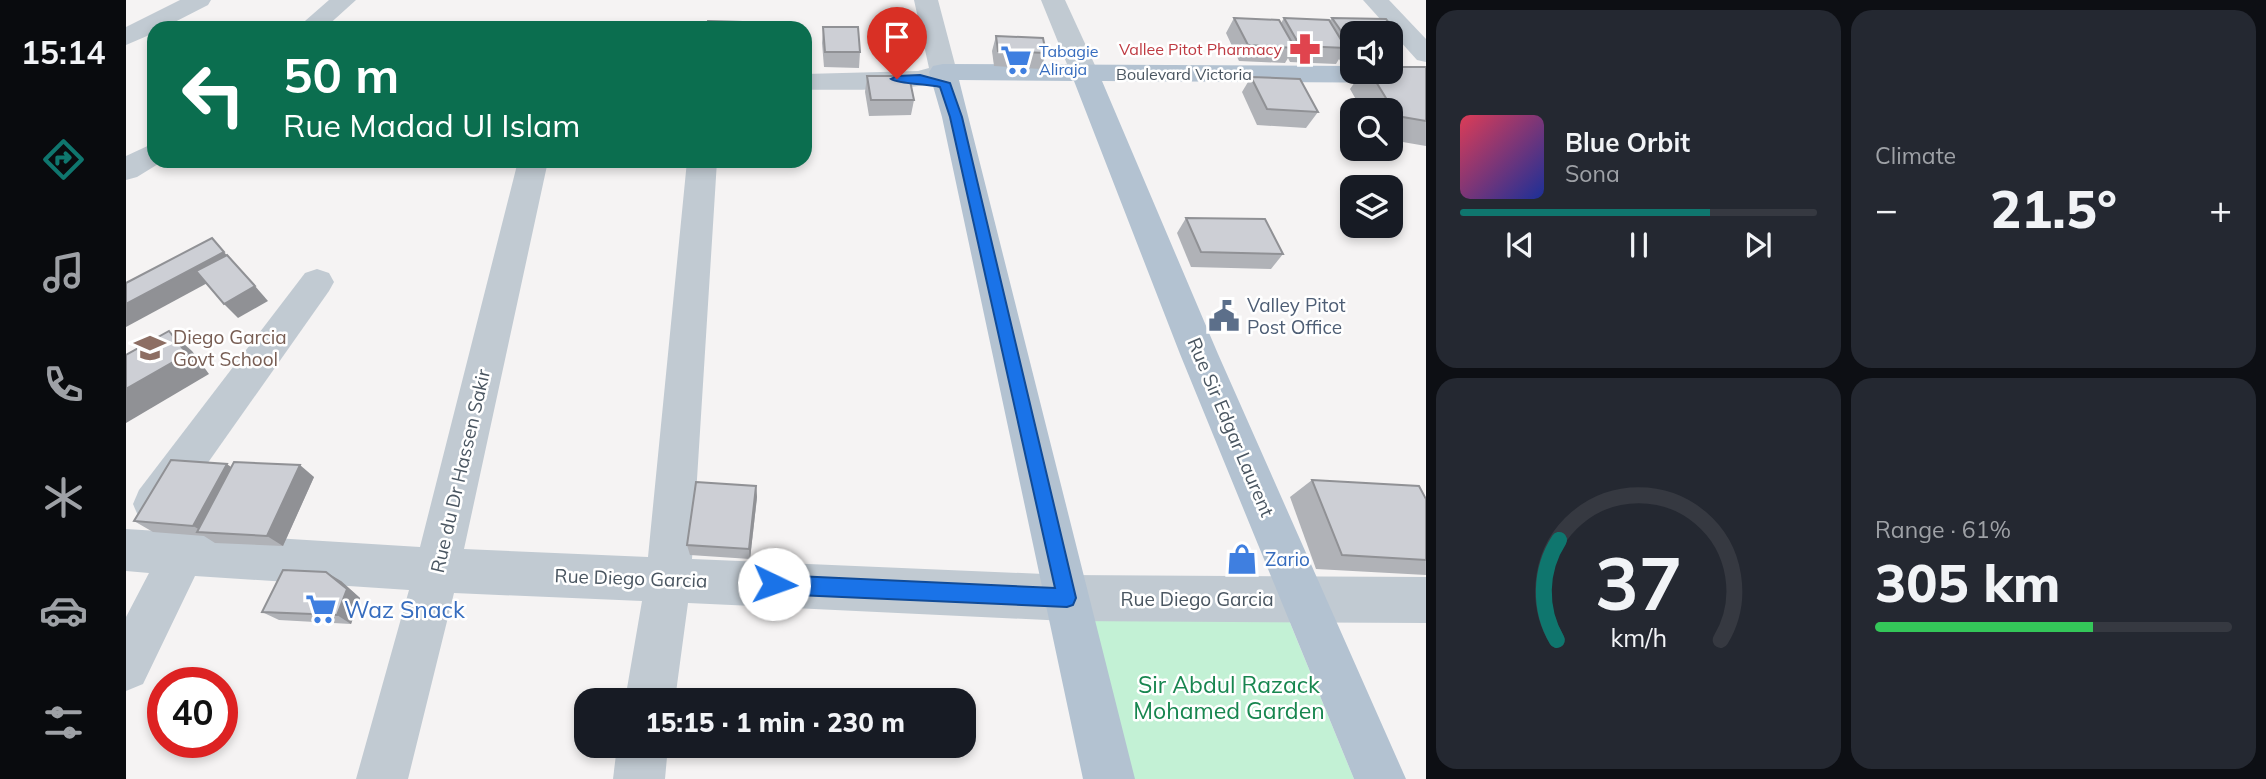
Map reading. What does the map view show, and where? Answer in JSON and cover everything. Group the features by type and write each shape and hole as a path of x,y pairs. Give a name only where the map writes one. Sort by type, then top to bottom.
{"main road":[{"name":"Boulevard Victoria","path":"1087,81 1426,75"},
{"name":"Boulevard Victoria","path":"936,79 1426,86"},
{"path":"936,79 956,117 1110,779"},
{"name":"Rue Sir Edgar Laurent","path":"1087,81 1380,779"}],"street":[{"path":"158,21 199,0"},
{"path":"319,21 345,0"},
{"path":"812,82 936,79 926,0"},
{"path":"1053,0 1087,81"},
{"path":"1376,0 1426,54"},
{"path":"126,37 147,26"},
{"path":"126,170 147,157"},
{"name":"Rue du Dr Hassen Sakir","path":"382,779 437,570 531,168"},
{"path":"652,688 668,580 701,168"},
{"path":"126,543 317,282"},
{"name":"Rue Diego Garcia","path":"126,550 437,570 1067,598 1426,600"},
{"path":"126,667 183,552"},
{"path":"639,779 642,758"}],"green space":[{"name":"Sir Abdul Razack Mohamed Garden","path":"1286,613 1354,779 1126,779 1086,617"}],"building":[{"path":"1234,18 1279,20 1295,48 1248,45"},
{"path":"1284,18 1329,20 1340,38 1340,48 1300,46"},
{"path":"1332,18 1388,21 1340,21 1340,29"},
{"path":"823,27 858,27 860,52 825,52"},
{"path":"996,36 1043,38 1046,53 998,51"},
{"path":"1403,67 1426,67 1426,121 1403,117 1403,98 1386,98 1377,84 1403,84"},
{"path":"867,76 909,76 914,100 871,100"},
{"path":"1251,77 1300,79 1318,112 1267,109"},
{"path":"1186,218 1265,219 1283,254 1201,252"},
{"path":"212,238 224,252 126,304 126,283"},
{"path":"227,255 255,286 224,304 196,271"},
{"path":"169,331 187,354 126,389 126,355"},
{"path":"171,460 227,464 193,526 134,521"},
{"path":"234,462 300,465 267,536 197,532"},
{"path":"1312,480 1419,486 1426,499 1426,560 1342,555"},
{"path":"696,482 756,486 749,549 687,545"},
{"name":"Waz Snack","path":"283,570 326,572 347,589 337,615 262,612"}],"place":[{"name":"Vallee Pitot Pharmacy","path":"1305,49"},
{"name":"Tabagie Aliraja","path":"1016,60"},
{"name":"Valley Pitot Post Office","path":"1224,316"},
{"name":"Diego Garcia Govt School","path":"150,348"},
{"name":"Zario","path":"1242,559"},
{"name":"Waz Snack","path":"321,609"}],"route":[{"path":"774,584 1067,598 956,117 946,85 920,79 897,79"}]}
